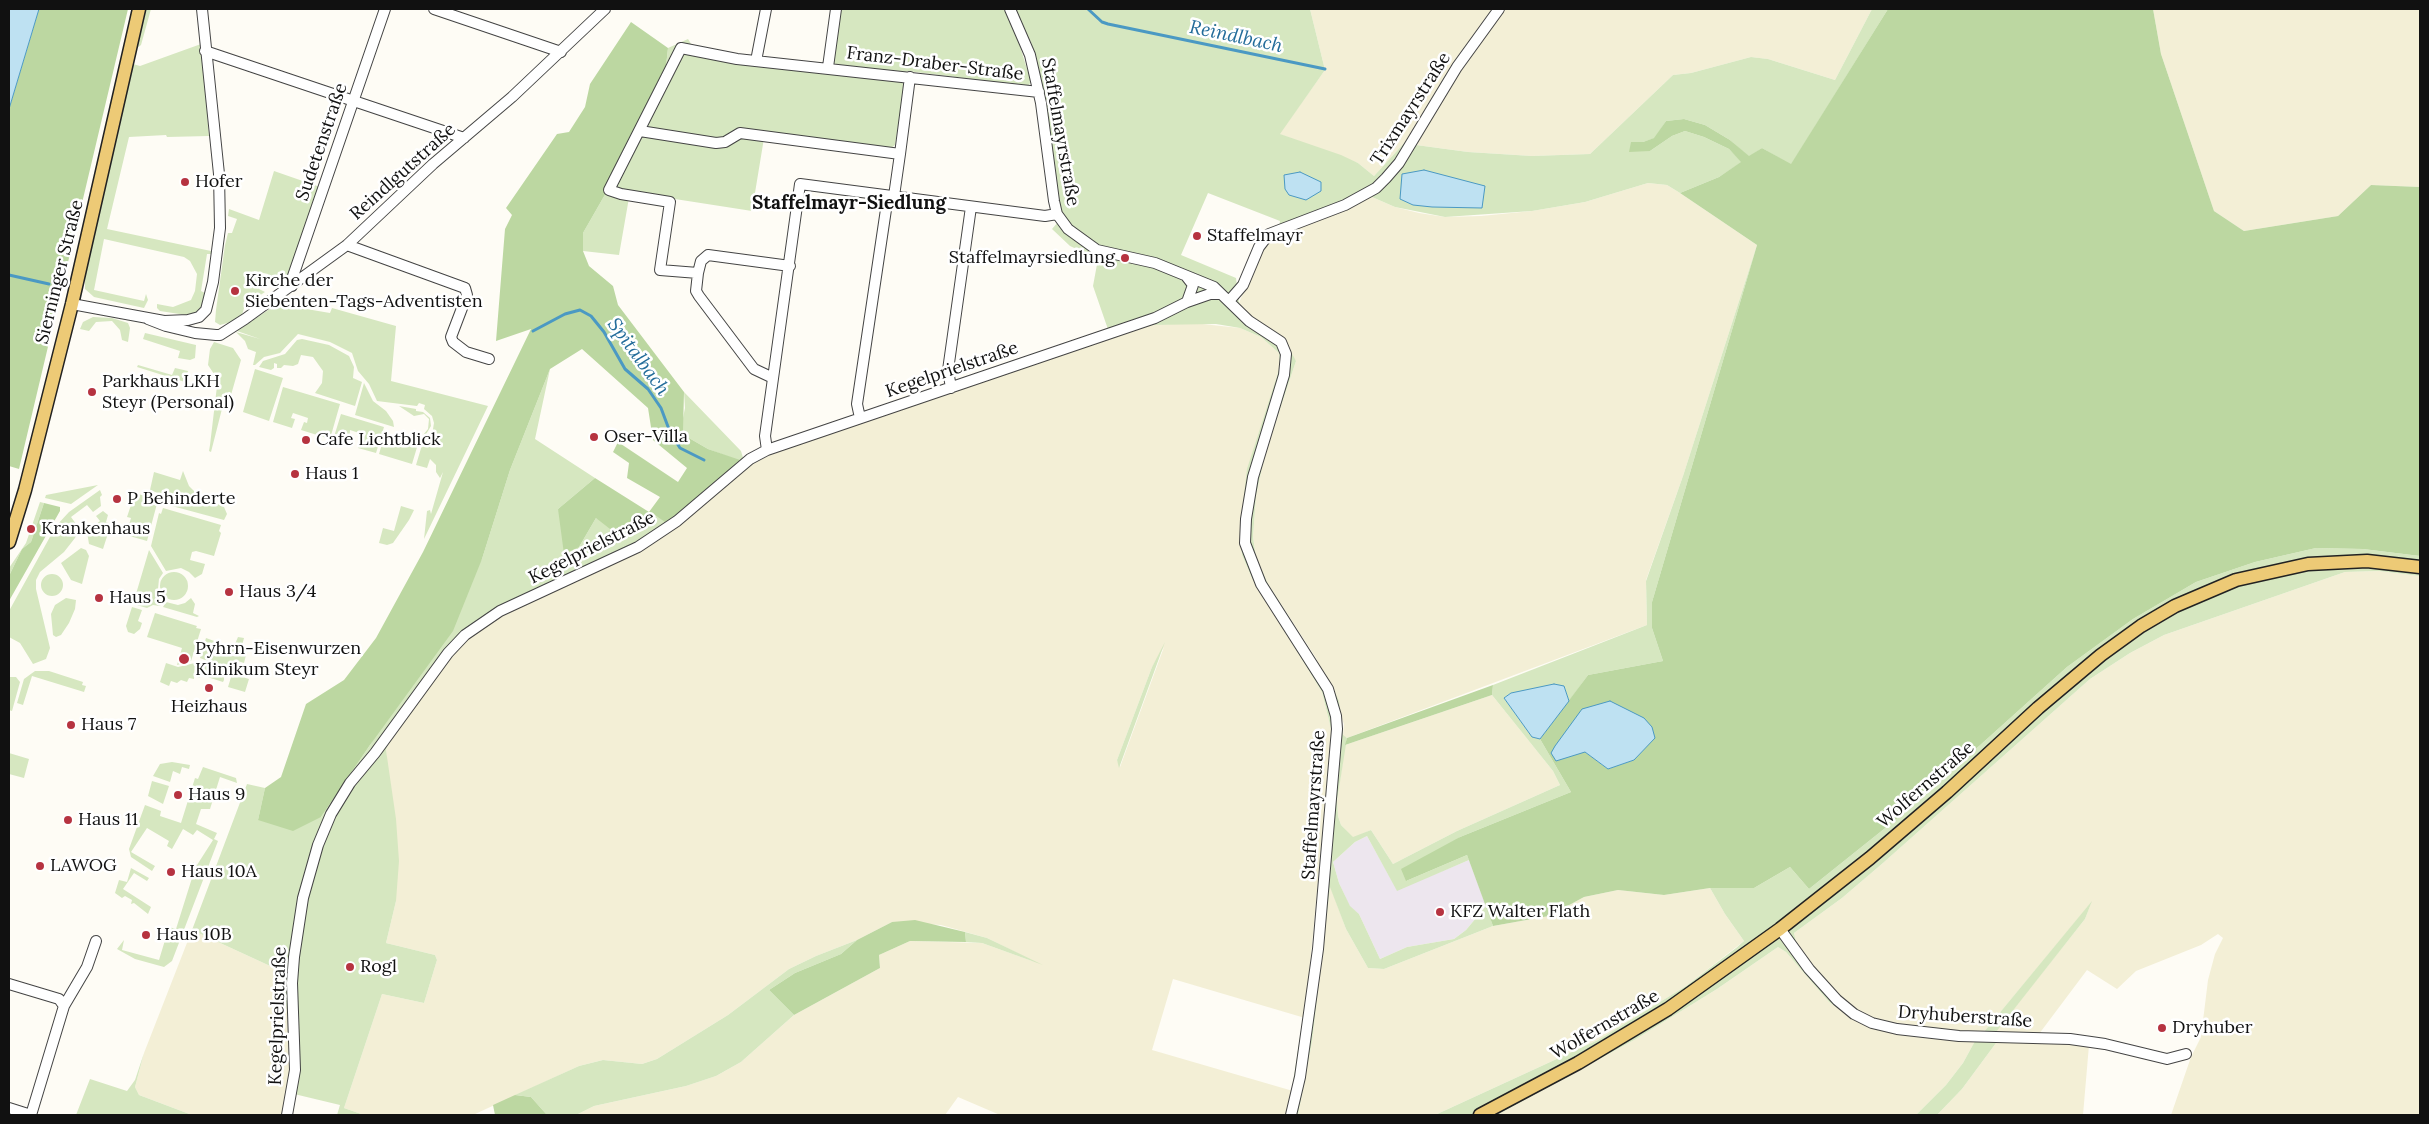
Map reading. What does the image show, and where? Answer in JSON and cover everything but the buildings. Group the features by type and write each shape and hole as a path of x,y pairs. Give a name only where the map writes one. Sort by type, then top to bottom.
{"main road":[{"name":"Sierninger Straße","path":"9,542 21,506 72,304 139,9"},
{"name":"Wolfernstraße","path":"1480,1115 1578,1062 1668,1009 1780,929 1870,858 1947,792 2038,708 2101,655 2141,626 2175,606 2236,580 2308,564 2367,561 2420,567"}],"street":[{"path":"202,9 219,174 220,228 209,302 199,317 208,334"},
{"name":"Sudetenstraße","path":"292,286 293,276 385,9"},
{"path":"434,9 561,52"},
{"name":"Reindlgutstraße","path":"148,319 166,326 208,334 220,334 292,286 347,245 606,9"},
{"path":"756,61 766,9"},
{"name":"Franz-Draber-Straße","path":"828,67 836,9"},
{"name":"Staffelmayrstraße","path":"1010,9 1030,55 1039,92 1058,214 1068,230 1097,250 1155,263 1185,276 1206,282 1249,321 1281,342 1286,354 1284,375 1264,435 1251,485 1246,519 1248,554 1261,584 1322,678 1336,716 1336,746 1318,949 1300,1077 1291,1115"},
{"name":"Trixmayrstraße","path":"1225,298 1242,285 1259,247 1269,234 1345,205 1376,188 1386,178 1457,67 1499,9"},
{"name":"Franz-Draber-Straße","path":"640,131 680,48 737,59 828,67 1039,92"},
{"path":"205,50 464,138"},
{"path":"860,418 857,404 891,196 900,154 910,77"},
{"path":"698,273 660,270 670,202 621,194 609,190 640,131 716,143 725,142 740,132 900,154"},
{"path":"767,450 764,436 790,266 800,184 1045,216 1058,214"},
{"path":"951,388 948,370 971,207"},
{"path":"347,245 465,288 467,295 451,337 453,342 466,352 489,359"},
{"path":"773,378 754,369 699,296 696,291 698,273 701,261 708,255 790,266"},
{"path":"1185,276 1193,285 1187,302"},
{"name":"Kegelprielstraße","path":"287,1115 294,1082 292,982 303,898 318,845 330,814 350,783 375,753 448,653 465,635 500,611 638,547 677,521 750,459 767,450 1155,318 1187,302 1210,294 1225,298"},
{"name":"Reindlgutstraße","path":"72,304 148,319 175,321 199,317"},
{"name":"Dryhuberstraße","path":"1780,929 1809,969 1837,1000 1854,1014 1872,1023 1897,1029 1959,1036 2070,1039 2105,1044 2167,1059 2186,1054"},
{"path":"9,1108 31,1115 64,1006 87,967 96,941"},
{"path":"9,984 59,999 64,1006"}],"shaded area":[{"path":"1310,9 1494,9 1406,141 1374,176 1358,163 1279,134 1325,70"},
{"path":"1505,9 1872,9 1835,80 1768,59 1751,57 1691,73 1673,75 1590,154 1532,156 1468,152 1416,145 1458,75"},
{"path":"2153,9 2420,9 2420,187 2371,185 2338,216 2244,231 2214,211 2161,54"},
{"path":"1648,183 1667,185 1757,245 1683,476 1646,580 1647,625 1347,738 1343,736 1344,724 1316,658 1268,584 1256,557 1253,537 1256,496 1265,454 1296,361 1262,324 1246,313 1239,303 1264,241 1372,197 1395,207 1419,213 1445,217 1481,216 1532,211 1585,202"},
{"path":"1193,323 1240,328 1261,337 1279,353 1280,365 1246,485 1240,531 1242,555 1252,578 1322,692 1332,733 1305,1018 1173,979 1152,1050 1293,1091 1287,1115 1000,1115 958,1097 945,1115 576,1115 594,1106 686,1086 716,1076 741,1062 794,1015 880,968 879,955 910,941 982,943 1035,962 987,938 941,925 892,922 857,940 789,969 728,1015 657,1059 642,1064 603,1060 579,1066 473,1115 364,1115 344,1108 382,994 424,1003 437,960 435,955 386,943 396,901 386,750 390,738 452,652 468,637 504,615 662,536 754,463 775,453 1152,325","holes":["1164,647 1120,767 1117,760 1152,667"]},
{"path":"2379,571 2420,576 2420,1115 2171,1115 2191,1057 2201,1037 2208,980 2215,954 2223,938 2218,934 2201,945 2136,971 2117,989 2087,970 2039,1034 1995,1032 2085,919 2091,903 1983,1033 1890,1024 1860,1014 1845,1002 1812,966 1797,945 1794,933 1842,898 1883,863 2090,679 2130,653 2164,635 2345,572"},
{"path":"1492,695 1553,771 1560,785 1457,831 1393,864 1371,830 1353,838 1341,825 1338,816 1337,802 1345,745"},
{"path":"1367,836 1397,890 1469,860 1486,906 1466,930 1454,939 1407,947 1380,959 1359,914 1350,907 1339,883 1333,862 1355,842"},
{"path":"1330,885 1346,929 1368,968 1384,969 1493,926 1549,916 1584,897 1618,890 1664,895 1710,888 1744,941 1686,986 1598,1040 1435,1115 1298,1115 1312,1042"},
{"path":"192,930 281,971 293,1050 293,1068 284,1115 192,1115 139,1095 135,1087 144,1053"},
{"path":"1778,947 1786,952 1829,1002 1859,1022 1975,1041 1963,1063 1946,1085 1916,1115 1497,1115 1636,1039 1717,989"},
{"path":"2037,1042 2089,1045 2083,1115 1937,1115 1962,1089 1996,1043"}],"green space":[{"path":"39,9 128,9 19,469 9,466 9,109"},
{"path":"146,9 151,9 141,45 137,48"},
{"path":"840,9 1004,9 1019,43 1031,82 1028,86 907,71 895,145 891,148 765,132 752,211 630,192 619,255 583,251 583,233 642,130 665,75 668,48 688,39 693,47 774,67 831,74"},
{"path":"1013,9 1310,9 1325,70 1280,134 1341,155 1358,163 1374,176 1406,141 1416,145 1468,152 1532,156 1590,154 1673,75 1691,73 1751,57 1768,59 1835,80 1872,9 1888,9 1791,165 1762,148 1749,157 1730,140 1705,125 1684,119 1666,121 1655,138 1643,142 1631,142 1650,151 1672,136 1685,131 1704,137 1729,149 1742,162 1719,177 1680,193 1667,185 1648,183 1585,202 1532,211 1445,217 1395,207 1372,197 1278,233 1280,221 1208,193 1181,255 1236,278 1239,303 1246,313 1285,341 1296,361 1265,454 1256,496 1253,537 1256,557 1268,584 1330,682 1339,701 1343,735 1347,738 1337,801 1341,825 1353,837 1371,830 1393,864 1457,831 1560,785 1553,771 1492,695 1493,685 1647,625 1646,581 1683,476 1757,245 1652,602 1652,628 1663,661 1588,675 1569,701 1564,686 1511,693 1504,698 1532,737 1540,739 1571,792 1460,837 1406,881 1467,855 1469,860 1397,891 1367,836 1355,842 1333,862 1339,883 1350,906 1359,914 1380,959 1407,947 1454,939 1466,930 1486,906 1493,926 1384,969 1368,968 1346,929 1330,887 1312,1042 1298,1115 1288,1115 1313,952 1332,733 1322,692 1252,578 1242,555 1240,531 1247,469 1277,376 1280,365 1279,353 1261,337 1240,328 1216,324 1152,325 1111,338 1093,286 1098,259 1070,246 1052,229 1063,216 1056,186 1045,95 1031,42"},
{"path":"1888,9 2153,9 2161,54 2214,211 2244,231 2338,216 2371,185 2420,187 2420,556 2363,549 2316,548 2255,562 2196,582 2133,619 2067,667 1909,809 1809,889 1790,867 1754,888 1710,888 1664,895 1618,890 1584,897 1549,916 1493,926 1467,855 1406,881 1401,869 1460,837 1571,792 1540,739 1588,675 1663,661 1652,628 1652,602 1757,245 1680,193 1719,177 1741,162 1729,149 1704,137 1685,131 1672,136 1650,151 1629,152 1631,142 1643,142 1654,138 1666,121 1684,119 1705,125 1730,140 1749,156 1762,148 1791,164","holes":["1654,738 1634,760 1608,769 1585,752"]},
{"path":"631,22 668,48 665,75 642,130 583,233 583,251 589,266 613,286 618,305 684,392 683,430 689,438 708,449 740,460 687,507 665,522 655,515 641,527 619,536 596,518 579,547 564,554 558,509 595,478 649,512 660,497 627,478 629,463 613,452 618,442 678,482 687,468 653,440 648,408 582,349 550,369 510,470 482,559 453,631 370,745 321,817 293,831 258,820 265,788 281,777 306,704 344,680 376,638 423,552 531,329 496,341 505,229 512,215 506,208 557,134 569,132 585,107 590,84"},
{"path":"201,44 209,136 167,137 166,135 129,137 107,229 211,251 211,254 207,254 201,291 205,293 203,305 196,312 186,315 160,311 157,308 157,304 173,307 191,300 195,291 197,274 190,261 184,257 104,239 94,290 144,301 146,294 148,300 144,308 94,297 85,289 85,275 133,64 140,66"},
{"path":"274,171 320,187 288,281 284,285 267,280 268,274 254,271 253,276 262,278 259,289 265,292 245,305 242,315 231,322 220,325 215,322 225,245 228,233 232,233 237,219 228,216 229,209 259,220"},
{"path":"277,304 330,313 332,308 396,326 391,381 488,406 424,539 427,511 430,510 431,514 443,472 440,478 436,472 436,465 430,459 427,468 416,465 422,445 427,446 431,441 434,423 432,416 424,409 425,405 419,403 417,406 377,401 369,384 358,371 352,353 330,342 298,334 280,353 264,357 253,365 256,352 248,349 245,341 236,332 260,339 237,331"},
{"path":"93,317 112,318 128,323 130,328 128,342 122,340 120,330 112,321 96,322 89,331 80,329 83,322"},
{"path":"145,333 196,345 195,358 190,360 178,358 180,351 143,339"},
{"path":"302,339 329,345 349,356 354,367 353,378 362,382 355,406 315,393 322,383 323,371 313,357 301,355 298,364 293,366 284,365 281,368 277,368 277,364 274,363 274,368 271,370 259,367 263,361 285,354 297,340"},
{"path":"214,342 233,348 241,360 231,395 224,401 211,452 209,451 217,386 214,374 208,365 210,349"},
{"path":"138,365 172,375 175,368 188,371 185,382 137,367"},
{"path":"255,369 283,378 269,421 243,412"},
{"path":"550,369 535,439 595,478 558,509 579,547 596,518 641,527 655,515 740,461 708,449 689,438 683,430 682,423 685,408 684,392 741,451 744,461 754,463 662,536 504,615 468,637 452,652 390,738 386,750 396,819 399,861 396,901 386,943 435,955 437,960 424,1003 382,994 344,1108 364,1115 337,1115 340,1105 290,1093 293,1050 281,971 192,930 247,784 265,788 258,820 321,817 370,745 482,559 510,470"},
{"path":"364,383 373,401 386,411 393,421 394,427 355,415"},
{"path":"283,387 340,404 330,439 301,430 304,422 307,423 308,418 293,413 291,418 295,419 292,428 273,422"},
{"path":"399,406 416,409 416,411 423,412 430,418 431,426 422,441 416,440 418,434 423,435 428,429 429,419 424,414 414,416"},
{"path":"341,414 384,427 376,453 358,448 365,435 350,430 349,445 333,440"},
{"path":"385,434 418,444 412,464 379,454"},
{"path":"183,471 189,486 198,495 224,507 227,514 224,520 172,506 174,499 150,490 154,472 180,480"},
{"path":"98,485 71,504 45,498 46,495"},
{"path":"100,490 102,495 100,497 101,506 93,512 87,505 71,517 79,528 75,538 64,552 40,572 36,580 36,589 50,648 46,659 33,664 20,643 9,637 9,611 56,526 69,512"},
{"path":"135,493 158,500 147,541 126,535 131,518 127,517"},
{"path":"40,502 44,503 31,542 22,549 9,576 9,568 26,543"},
{"path":"44,503 60,507 60,511 9,601 9,576 22,549 31,542"},
{"path":"401,506 414,510 409,520 393,543 387,545 379,543 383,528 394,531"},
{"path":"163,508 221,525 219,531 221,533 214,556 196,551 192,552 190,560 205,564 202,574 195,578 181,568 166,571 151,546 159,513 161,514"},
{"path":"103,511 108,515 106,522 111,524 103,549 89,544 87,532 100,521 96,516"},
{"path":"81,548 86,550 89,556 82,584 71,580 61,563"},
{"path":"2316,548 2363,549 2420,556 2420,576 2379,571 2345,572 2164,635 2130,653 2090,679 1883,863 1842,898 1794,933 1797,945 1812,966 1845,1002 1860,1014 1890,1024 1983,1033 2092,901 2085,919 1996,1032 2037,1042 1996,1043 1962,1089 1937,1115 1916,1115 1946,1085 1963,1063 1975,1041 1859,1022 1829,1002 1786,952 1778,947 1717,989 1636,1039 1497,1115 1435,1115 1598,1040 1686,986 1736,948 1744,941 1710,888 1754,888 1790,867 1809,889 1909,809 2067,667 2133,619 2196,582 2255,562"},
{"path":"149,550 163,573 159,579 158,589 164,600 160,606 153,605 147,608 133,604"},
{"path":"174,572 184,576 188,586 184,596 174,600 164,596 160,586 164,576"},
{"path":"52,574 60,577 63,585 60,593 52,596 44,593 41,585 44,577"},
{"path":"66,598 76,600 75,609 61,635 56,637 53,635 51,614 55,605"},
{"path":"191,598 195,604 193,613 199,616 197,617 163,607 166,602 178,605 185,603"},
{"path":"132,607 142,610 138,621 142,623 140,629 134,634 128,632 126,626"},
{"path":"155,613 197,626 196,628 201,629 191,661 177,665 182,648 147,637"},
{"path":"238,637 244,638 240,653 246,655 244,663 238,661 237,665 241,667 240,673 200,658 206,638 217,642 217,645 228,650 235,644"},
{"path":"1165,642 1119,768 1117,760 1152,667"},
{"path":"166,663 178,667 195,663 194,679 189,678 187,682 181,680 177,683 171,681 169,686 160,682"},
{"path":"199,663 224,671 223,682 201,675 200,678 197,677"},
{"path":"35,671 49,671 83,682 82,685 86,686 84,692 32,676 23,705 17,703 24,679"},
{"path":"232,674 249,679 245,692 228,687"},
{"path":"9,677 16,677 20,682 12,711 9,710"},
{"path":"1493,685 1492,695 1345,745 1347,738"},
{"path":"9,753 29,759 24,778 9,774"},
{"path":"172,762 190,765 189,769 182,767 180,774 173,771 170,782 153,776 160,764"},
{"path":"203,767 236,778 237,783 220,777 210,809 201,809 196,824 217,833 214,839 218,841 172,961 164,967 135,959 117,949 124,940 122,950 159,960 169,927 176,929 192,878 188,877 193,862 197,865 213,840 197,830 193,835 183,829 172,849 167,846 169,841 147,828 131,852 155,866 152,871 131,857 129,849 145,805 161,811 160,816 181,823 195,778 198,779"},
{"path":"152,781 169,786 163,804 148,796"},
{"path":"131,868 149,878 147,881 134,873 123,889 151,907 148,914 134,903 131,904 132,900 125,896 122,898 115,893 119,880 127,882"},
{"path":"915,920 965,932 966,942 910,941 879,955 880,968 794,1015 769,990 795,973 841,954 857,940 892,922"},
{"path":"965,932 987,938 1043,965 982,943 966,942"},
{"path":"857,940 841,954 795,973 769,990 794,1015 741,1062 716,1076 686,1086 594,1106 576,1115 547,1115 531,1097 515,1095 579,1066 603,1060 642,1064 657,1059 728,1015 789,969"},
{"path":"144,1053 135,1087 139,1095 192,1115 76,1115 90,1079 127,1091 135,1080"},
{"path":"515,1095 531,1097 547,1115 495,1115 493,1105"}],"water":[{"path":"9,9 39,9 9,109"},
{"path":"1424,170 1485,186 1482,208 1413,205 1400,199 1402,174"},
{"path":"1300,172 1321,182 1321,191 1306,200 1289,195 1285,189 1284,175"},
{"path":"1554,684 1564,686 1569,701 1540,739 1532,737 1504,698 1511,693"},
{"path":"1610,701 1644,718 1652,727 1655,738 1634,760 1608,769 1585,752 1556,761 1551,753 1582,709"}],"waterway":[{"name":"Reindlbach","path":"1088,9 1102,22 1108,24 1325,69"},
{"name":"Spitalbach","path":"9,275 49,284"},
{"name":"Spitalbach","path":"533,331 565,314 580,310 591,316 604,332 625,369 648,389 661,408 670,432 680,448 704,460"}],"place":[{"name":"Hofer","path":"185,182"},
{"name":"Staffelmayr","path":"1197,236"},
{"name":"Staffelmayrsiedlung","path":"1125,258"},
{"name":"Kirche der Siebenten-Tags-Adventisten","path":"235,291"},
{"name":"Parkhaus LKH Steyr (Personal)","path":"92,392"},
{"name":"Oser-Villa","path":"594,437"},
{"name":"Cafe Lichtblick","path":"306,440"},
{"name":"Haus 1","path":"295,474"},
{"name":"P Behinderte","path":"117,499"},
{"name":"Krankenhaus","path":"31,529"},
{"name":"Haus 3/4","path":"229,592"},
{"name":"Haus 5","path":"99,598"},
{"name":"Pyhrn-Eisenwurzen Klinikum Steyr","path":"184,659"},
{"name":"Heizhaus","path":"209,688"},
{"name":"Haus 7","path":"71,725"},
{"name":"Haus 9","path":"178,795"},
{"name":"Haus 11","path":"68,820"},
{"name":"LAWOG","path":"40,866"},
{"name":"Haus 10A","path":"171,872"},
{"name":"KFZ Walter Flath","path":"1440,912"},
{"name":"Haus 10B","path":"146,935"},
{"name":"Rogl","path":"350,967"},
{"name":"Dryhuber","path":"2162,1028"}],"district":[{"name":"Staffelmayr-Siedlung","path":"849,204"}]}
